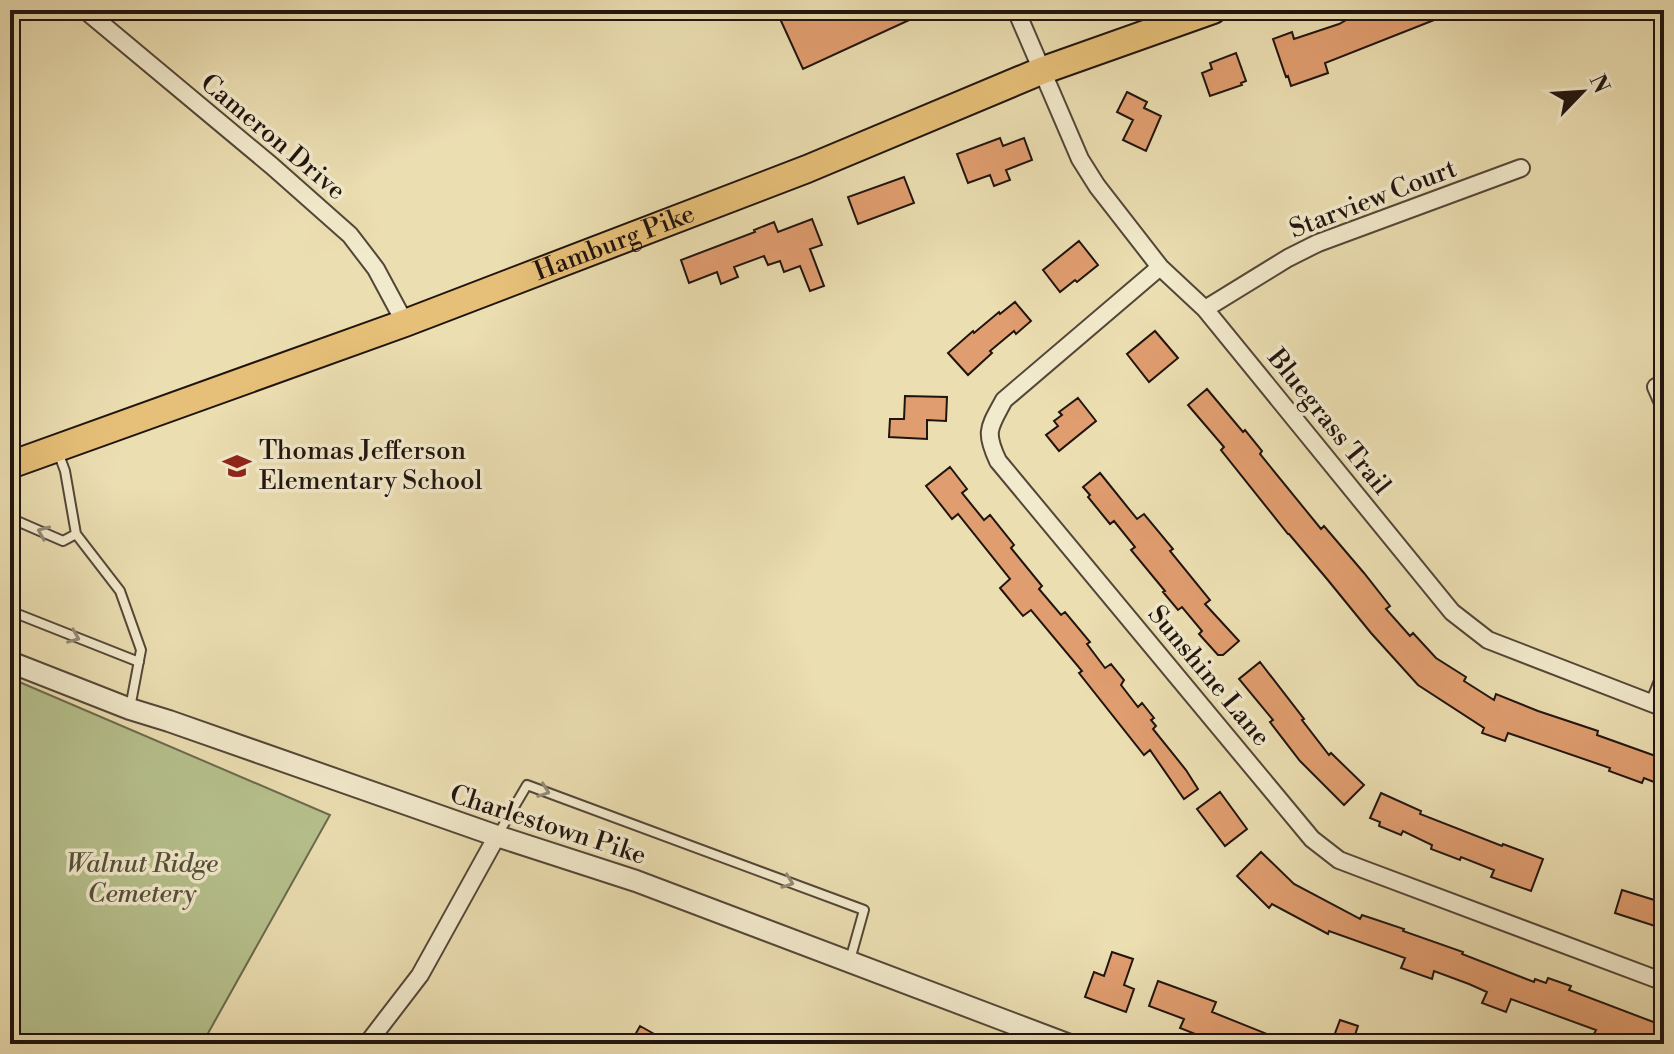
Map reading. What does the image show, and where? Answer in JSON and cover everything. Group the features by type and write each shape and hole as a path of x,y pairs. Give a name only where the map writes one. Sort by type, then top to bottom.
{"main road":[{"name":"Hamburg Pike","path":"10,465 405,323 807,169 1041,71 1213,10"}],"street":[{"name":"Cameron Drive","path":"85,10 350,235 376,269 405,323"},
{"name":"Bluegrass Trail","path":"1016,10 1080,159 1097,186 1160,267 1205,309 1452,612 1488,640 1659,706"},
{"name":"Starview Court","path":"1205,309 1318,243 1521,168"},
{"name":"Sunshine Lane","path":"1160,267 1004,400 988,440 998,461 1312,839 1339,860 1664,982"},
{"path":"1664,383 1656,387 1664,405"},
{"name":"Charlestown Pike","path":"10,662 130,709 636,881 1067,1044"},
{"path":"1659,706 1664,679"},
{"path":"367,1044 420,975 497,836"}],"lane":[{"path":"57,448 65,471 76,534 120,591 141,650 130,709"},
{"path":"10,518 63,541 76,534"},
{"path":"10,611 139,662"},
{"path":"497,836 527,785 864,910 850,960"}],"green space":[{"name":"Walnut Ridge Cemetery","path":"10,678 330,815 202,1044 10,1044"}],"building":[{"path":"776,10 931,10 803,69"},
{"path":"1361,10 1457,11 1325,63 1328,73 1291,86 1273,39 1292,32 1294,39 1339,24 1348,19 1346,16"},
{"path":"1236,53 1246,81 1210,96 1202,73 1212,69 1210,63"},
{"path":"1127,92 1147,102 1144,108 1161,116 1146,151 1123,140 1133,120 1117,112"},
{"path":"1000,138 1003,146 1024,138 1032,160 1006,170 1010,180 994,186 990,175 968,183 957,154"},
{"path":"904,177 914,203 858,224 848,197"},
{"path":"812,219 822,245 810,249 824,286 810,291 800,266 784,272 780,261 768,265 764,256 734,267 738,277 721,284 717,272 689,283 681,260 774,222 778,232"},
{"path":"1079,241 1098,265 1060,292 1043,270"},
{"path":"1015,302 1031,321 990,351 992,353 968,375 948,353"},
{"path":"1155,331 1178,358 1149,382 1127,354"},
{"path":"1207,389 1243,432 1245,430 1262,451 1260,454 1321,529 1324,526 1364,573 1390,606 1386,609 1410,636 1413,633 1436,658 1494,700 1496,694 1664,759 1664,786 1644,778 1642,783 1609,771 1610,768 1508,733 1505,741 1482,733 1484,728 1418,685 1288,534 1221,450 1224,447 1188,405"},
{"path":"905,396 947,397 946,421 927,420 927,439 889,437 890,419 904,419"},
{"path":"1078,398 1096,421 1059,451 1046,435 1058,426 1054,421 1062,415 1059,412"},
{"path":"950,467 967,489 962,493 984,520 990,515 1014,545 1011,548 1042,586 1039,589 1061,615 1065,612 1090,642 1087,644 1105,668 1111,664 1124,680 1121,685 1138,707 1142,703 1154,718 1151,720 1156,726 1153,729 1198,789 1184,799 1150,750 1144,755 1079,673 1082,671 1031,610 1023,616 1000,588 1010,579 958,514 952,519 926,486"},
{"path":"1100,473 1137,519 1144,514 1173,549 1170,551 1210,600 1205,604 1239,641 1223,655 1218,655 1199,634 1202,631 1182,607 1178,610 1131,550 1135,547 1114,521 1110,524 1088,497 1090,495 1083,487"},
{"path":"1260,662 1329,755 1331,753 1364,785 1344,805 1300,761 1270,722 1273,720 1239,679"},
{"path":"1220,792 1247,829 1225,846 1197,809"},
{"path":"1381,793 1421,811 1420,814 1543,859 1531,891 1491,877 1494,870 1431,849 1432,845 1403,831 1401,835 1379,826 1380,822 1370,818"},
{"path":"1261,852 1294,884 1360,919 1362,915 1404,929 1534,982 1535,979 1546,983 1548,978 1571,986 1569,990 1664,1026 1664,1044 1634,1044 1609,1035 1606,1044 1601,1044 1591,1040 1596,1030 1511,999 1506,1012 1482,1003 1487,992 1469,984 1434,971 1432,979 1401,968 1405,958 1329,931 1328,934 1272,904 1269,908 1237,876"},
{"path":"1622,890 1664,903 1658,927 1615,913"},
{"path":"1112,952 1133,959 1124,985 1134,989 1126,1012 1085,997 1094,972 1104,976"},
{"path":"1158,981 1216,1002 1212,1012 1292,1044 1212,1044 1213,1041 1180,1028 1184,1019 1149,1006"},
{"path":"1340,1020 1358,1026 1352,1044 1331,1044"},
{"path":"640,1026 672,1044 630,1044"}],"place":[{"name":"Thomas Jefferson Elementary School","path":"237,466"}]}
